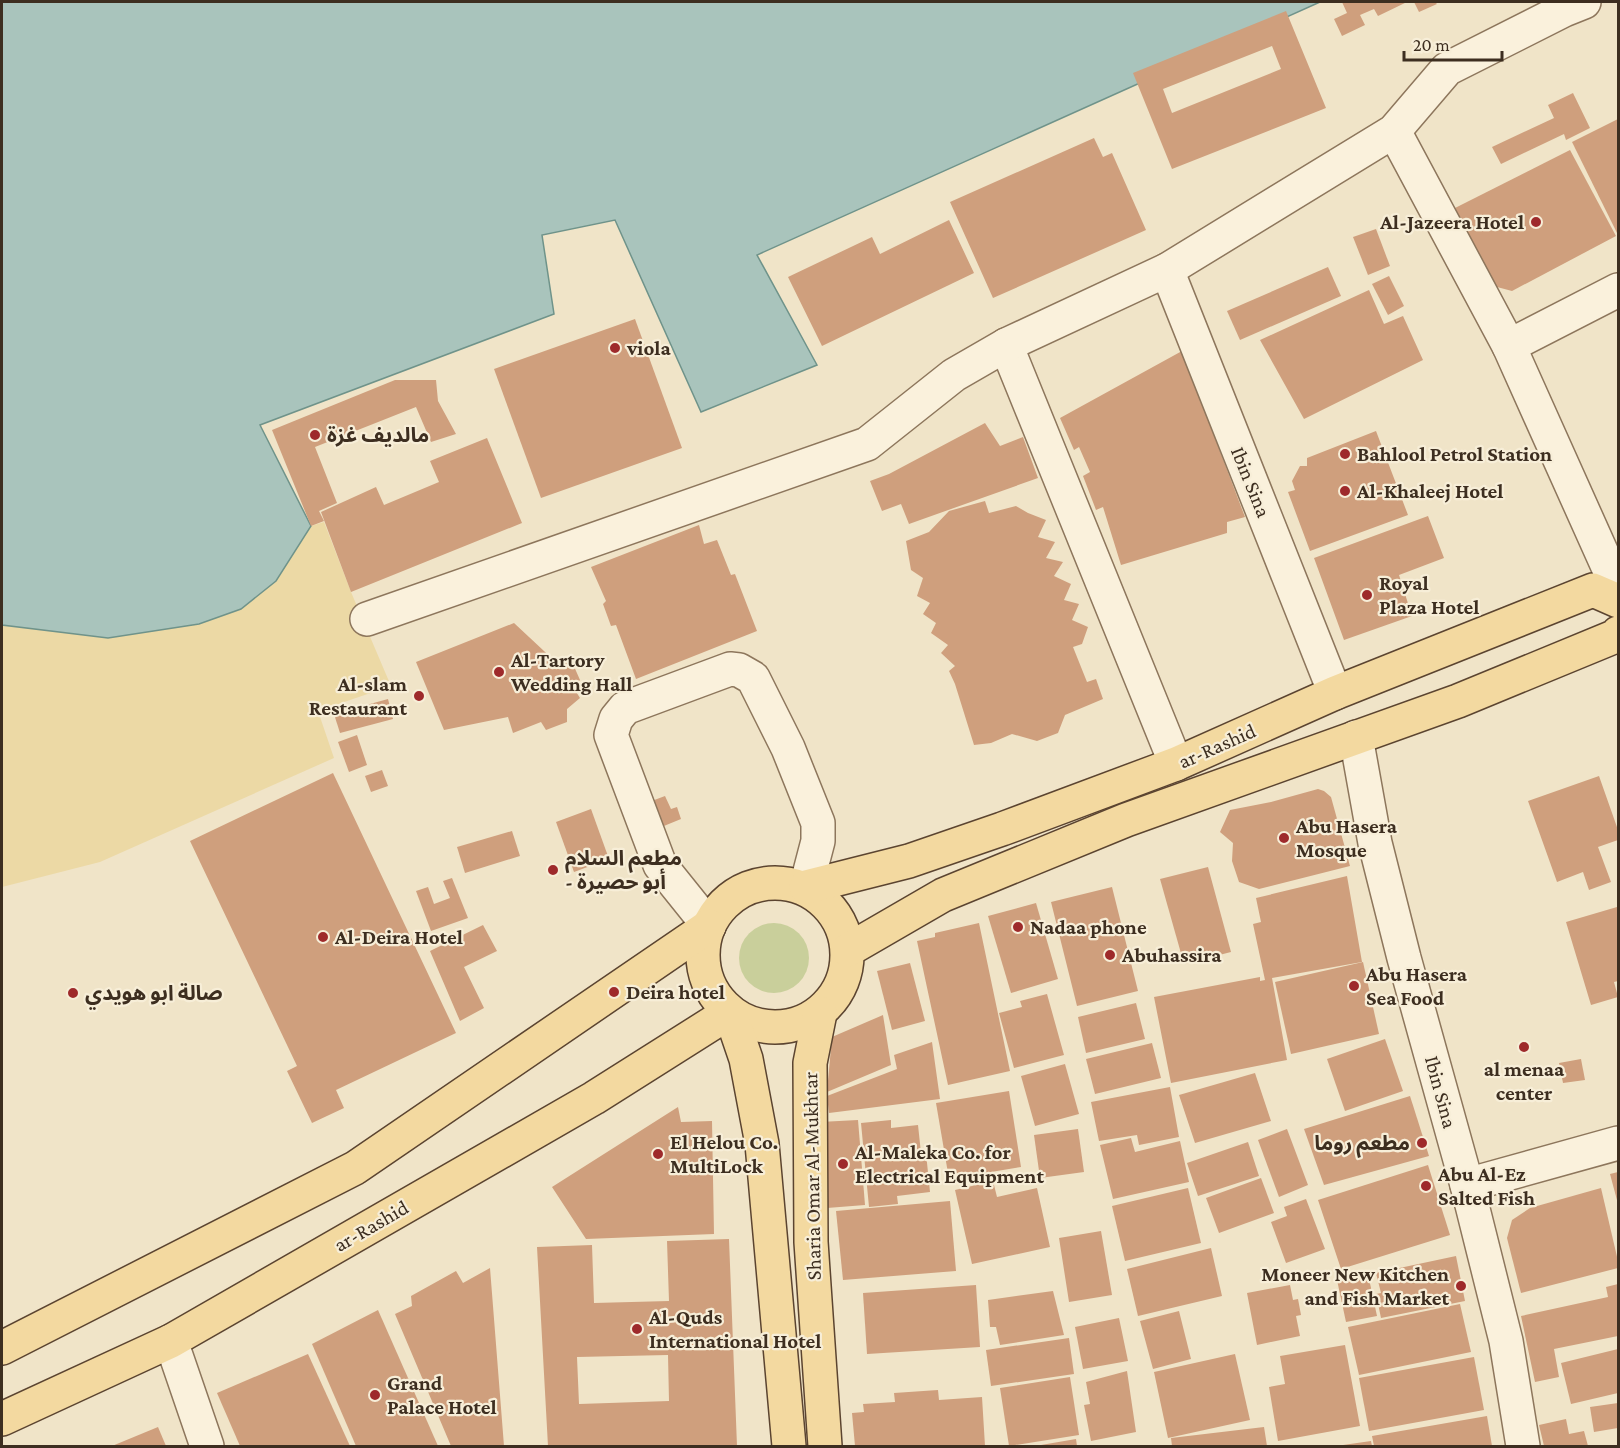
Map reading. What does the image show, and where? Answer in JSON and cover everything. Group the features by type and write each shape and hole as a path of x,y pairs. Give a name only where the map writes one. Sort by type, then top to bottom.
{"main road":[{"name":"ar-Rashid","path":"806,887 909,861 1176,765 1335,693 1593,590 1618,600"},
{"name":"ar-Rashid","path":"848,950 943,895 1126,820 1458,701 1616,636 1618,633"},
{"path":"764,884 806,887 830,907 843,927 848,950 846,974 836,996 820,1013 798,1024 775,1028 751,1024 730,1012 714,995 704,973 703,949 709,926 722,906 741,891 764,884"},
{"path":"2,1348 356,1167 709,926"},
{"name":"ar-Rashid","path":"2,1419 171,1341 594,1098 730,1012"},
{"name":"Sharia Omar Al-Mukhtar","path":"730,1012 746,1059 762,1144 789,1446"},
{"name":"Sharia Omar Al-Mukhtar","path":"820,1013 810,1063 811,1230 825,1446"}],"street":[{"path":"367,619 867,444 954,375 1006,345 1167,270 1394,130 1447,69 1584,2"},
{"path":"1394,130 1509,345 1618,589"},
{"name":"Ibin Sina","path":"1167,270 1335,693"},
{"path":"1509,345 1618,290"},
{"path":"1006,345 1176,765"},
{"path":"709,926 660,865 611,735 616,719 625,708 730,669 740,670 753,678 788,748 818,824 818,841 806,887"},
{"name":"Ibin Sina","path":"1356,737 1378,854 1404,958 1467,1185 1506,1341 1523,1446"},
{"path":"1467,1185 1618,1143"},
{"path":"171,1341 207,1446"}],"green space":[{"path":"774,923 787,926 799,933 806,945 809,958 806,971 799,983 787,990 774,993 761,990 749,983 742,971 739,958 742,945 749,933 761,926"}],"sand":[{"path":"324,522 391,686 318,711 334,758 100,862 2,887 2,625 108,638 199,624 241,609 276,581 311,526"}],"water":[{"path":"2,2 1320,2 757,255 817,365 701,412 615,220 542,235 554,314 260,425 311,526 276,581 241,609 199,624 108,638 2,625"}],"building":[{"path":"1342,2 1407,2 1378,16 1374,9 1360,15 1365,25 1342,36 1334,19 1347,13"},
{"path":"1414,2 1435,2 1437,4 1419,12"},
{"path":"1286,11 1326,108 1172,169 1133,73","holes":["1272,46 1281,69 1172,113 1163,89"]},
{"path":"1573,93 1590,128 1566,140 1564,134 1501,164 1492,147 1554,118 1548,105"},
{"path":"1618,119 1618,235 1572,142"},
{"path":"1094,138 1103,157 1112,153 1146,230 993,298 950,202"},
{"name":"Al-Jazeera Hotel","path":"1570,150 1616,236 1512,291 1497,287 1486,273 1455,208"},
{"path":"949,220 974,273 822,346 788,277 872,237 880,254"},
{"path":"1376,229 1390,266 1368,275 1353,237"},
{"path":"1328,267 1341,296 1240,340 1227,311"},
{"path":"1389,276 1404,306 1388,315 1372,284"},
{"path":"1369,290 1384,324 1403,316 1423,360 1304,419 1260,340"},
{"path":"635,319 682,448 541,498 494,369"},
{"path":"1182,351 1245,517 1227,522 1227,533 1121,565 1103,507 1096,510 1083,476 1090,472 1079,447 1074,450 1060,418"},
{"path":"395,380 436,380 438,401 456,434 431,442 416,407 315,447 337,503 319,511 324,521 311,526 272,430"},
{"path":"985,423 1000,446 1023,437 1038,478 909,524 901,504 882,511 870,481 889,474"},
{"name":"Al-Khaleej Hotel","path":"1376,431 1408,515 1310,551 1288,492 1295,490 1292,481 1300,466 1307,466 1307,458"},
{"path":"487,438 522,523 351,592 321,512 376,487 384,505 439,482 430,461"},
{"path":"985,501 989,513 1016,506 1046,520 1038,537 1055,542 1046,558 1063,562 1054,576 1071,584 1064,600 1079,604 1072,620 1088,627 1082,644 1073,647 1087,682 1096,679 1103,699 1065,715 1058,733 1037,741 1012,734 991,743 974,745 949,671 955,666 941,653 948,645 931,633 936,623 923,614 930,603 917,596 923,578 911,570 906,541 929,532 949,511"},
{"name":"Royal Plaza Hotel","path":"1428,516 1444,558 1399,575 1412,616 1344,640 1314,558"},
{"path":"699,525 704,544 717,540 731,575 735,574 757,631 636,679 616,625 611,626 603,604 606,601 591,567"},
{"name":"Al-Tartory Wedding Hall","path":"514,623 559,665 569,655 580,680 573,687 580,698 567,709 567,722 546,730 541,722 513,733 508,717 444,730 416,662"},
{"path":"388,699 393,719 340,733 334,714"},
{"path":"357,735 367,765 349,772 338,742"},
{"path":"382,770 388,786 371,792 365,776"},
{"name":"Al-Deira Hotel","path":"333,773 456,1033 336,1090 344,1108 312,1123 287,1071 297,1066 190,841"},
{"path":"1599,776 1618,830 1618,840 1598,847 1611,882 1589,890 1583,872 1557,882 1528,801"},
{"name":"Abu Hasera Mosque","path":"1318,789 1331,797 1350,866 1259,889 1239,882 1232,861 1233,843 1220,832 1230,810"},
{"path":"665,796 671,809 677,807 681,819 659,828 649,802"},
{"path":"591,809 609,859 574,872 556,822"},
{"path":"512,831 520,856 465,873 457,847"},
{"path":"1208,867 1231,952 1184,964 1160,879"},
{"path":"1347,876 1362,962 1272,978 1287,1060 1171,1083 1154,997 1260,977 1260,981 1265,980 1253,924 1261,922 1256,898"},
{"path":"452,878 468,918 431,931 416,891 428,887 434,904 450,898 443,881"},
{"path":"1112,887 1138,991 1077,1006 1051,902"},
{"path":"1036,903 1058,979 1011,993 988,916"},
{"path":"1617,907 1618,981 1614,982 1618,997 1591,1005 1566,922"},
{"path":"979,923 1010,1071 948,1085 917,941 935,937 935,933"},
{"path":"483,925 497,951 464,967 484,1008 460,1021 430,951"},
{"path":"1363,962 1379,1034 1291,1054 1275,982"},
{"path":"910,963 925,1021 892,1030 877,971"},
{"path":"1047,994 1064,1055 1014,1068 999,1013 1022,1007 1020,1001"},
{"path":"1136,1003 1145,1039 1086,1053 1078,1017"},
{"path":"883,1015 891,1065 827,1092 832,1037"},
{"path":"1385,1039 1403,1091 1345,1111 1327,1059"},
{"path":"932,1042 940,1099 829,1113 827,1096 897,1069 894,1055"},
{"path":"1152,1043 1161,1078 1095,1094 1086,1059"},
{"path":"1581,1059 1585,1080 1563,1083 1559,1063"},
{"path":"1065,1064 1079,1114 1035,1126 1021,1076"},
{"path":"1255,1073 1271,1121 1195,1143 1179,1095"},
{"path":"1170,1087 1179,1137 1139,1145 1137,1135 1099,1141 1091,1102"},
{"path":"1009,1091 1021,1167 949,1179 936,1103"},
{"path":"1410,1096 1429,1156 1324,1185 1304,1129"},
{"name":"El Helou Co. MultiLock","path":"678,1107 681,1122 712,1121 714,1234 586,1239 552,1187"},
{"name":"Al-Maleka Co. for Electrical Equipment","path":"858,1120 865,1205 827,1208 820,1122"},
{"path":"891,1120 891,1128 918,1125 921,1153 926,1153 930,1192 897,1196 898,1204 869,1207 861,1123"},
{"path":"1078,1129 1084,1172 1040,1178 1034,1135"},
{"path":"1287,1129 1308,1185 1279,1197 1258,1140"},
{"path":"1131,1138 1135,1152 1180,1141 1189,1182 1113,1199 1100,1145"},
{"path":"1248,1142 1259,1176 1198,1196 1187,1163"},
{"path":"1428,1165 1450,1235 1341,1269 1318,1200"},
{"path":"1618,1172 1618,1204 1610,1174"},
{"path":"1261,1178 1274,1213 1219,1233 1206,1198"},
{"path":"993,1181 997,1197 1037,1188 1050,1247 972,1264 955,1190"},
{"path":"1188,1188 1201,1243 1125,1261 1112,1206"},
{"path":"1601,1188 1618,1268 1521,1293 1507,1238 1512,1220 1530,1208"},
{"path":"1306,1199 1325,1249 1286,1263 1271,1222 1287,1216 1284,1207"},
{"path":"950,1201 956,1271 843,1280 836,1211"},
{"path":"1101,1231 1112,1295 1069,1302 1059,1238"},
{"name":"Al-Quds International Hotel","path":"729,1239 737,1446 548,1446 537,1247 592,1245 594,1303 669,1301 667,1241","holes":["668,1355 669,1401 579,1404 577,1357"]},
{"path":"1211,1248 1222,1296 1138,1316 1127,1269"},
{"path":"1456,1256 1465,1301 1381,1318 1376,1294 1381,1293 1376,1273"},
{"path":"490,1268 504,1446 451,1446 395,1314 412,1306 411,1296 456,1271 463,1283"},
{"path":"1368,1274 1377,1316 1346,1322 1337,1280"},
{"path":"1618,1284 1618,1336 1554,1349 1559,1377 1535,1382 1521,1316 1608,1297 1606,1287"},
{"path":"976,1285 980,1347 867,1354 863,1293"},
{"path":"1290,1285 1293,1300 1298,1299 1301,1315 1296,1316 1300,1336 1257,1345 1247,1293"},
{"path":"1053,1291 1064,1335 1000,1345 996,1327 990,1327 988,1300"},
{"path":"1460,1304 1471,1352 1359,1375 1348,1327"},
{"name":"Grand Palace Hotel","path":"378,1310 438,1446 356,1446 312,1344"},
{"path":"1179,1311 1191,1359 1153,1369 1140,1321"},
{"path":"1119,1318 1128,1361 1083,1369 1075,1327"},
{"path":"1069,1338 1074,1374 991,1386 986,1350"},
{"path":"1345,1345 1360,1426 1278,1441 1269,1387 1285,1384 1280,1356"},
{"path":"1618,1349 1618,1393 1571,1404 1561,1363"},
{"path":"308,1354 350,1446 240,1446 217,1393"},
{"path":"1235,1354 1250,1420 1168,1438 1154,1372"},
{"path":"1474,1357 1484,1410 1369,1431 1359,1378"},
{"path":"1127,1371 1136,1432 1091,1441 1084,1405 1090,1404 1086,1382"},
{"path":"1070,1377 1079,1435 1009,1446 1000,1388"},
{"path":"938,1390 939,1400 982,1397 985,1446 855,1446 852,1413 864,1412 863,1404 895,1402 894,1393"},
{"path":"1618,1403 1618,1428 1594,1432 1590,1407"},
{"path":"1487,1416 1492,1446 1374,1446 1372,1436"},
{"path":"1566,1419 1569,1434 1584,1431 1588,1446 1544,1446 1539,1425"},
{"path":"158,1427 166,1446 112,1446"},
{"path":"1264,1427 1267,1446 1172,1446 1171,1438"},
{"path":"1076,1439 1077,1446 1041,1446 1041,1445"},
{"path":"1371,1441 1372,1446 1343,1446 1343,1445"}],"place":[{"name":"Al-Jazeera Hotel","path":"1536,222"},
{"name":"viola","path":"615,348"},
{"name":"مالديف غزة","path":"315,435"},
{"name":"Bahlool Petrol Station","path":"1345,454"},
{"name":"Al-Khaleej Hotel","path":"1345,491"},
{"name":"Royal Plaza Hotel","path":"1367,595"},
{"name":"Al-Tartory Wedding Hall","path":"499,672"},
{"name":"Al-slam Restaurant","path":"419,696"},
{"name":"Abu Hasera Mosque","path":"1284,838"},
{"name":"مطعم السلام - أبو حصيرة","path":"553,870"},
{"name":"Nadaa phone","path":"1018,927"},
{"name":"Al-Deira Hotel","path":"323,937"},
{"name":"Abuhassira","path":"1110,955"},
{"name":"Abu Hasera Sea Food","path":"1354,986"},
{"name":"Deira hotel","path":"614,992"},
{"name":"صالة ابو هويدي","path":"73,993"},
{"name":"al menaa center","path":"1524,1047"},
{"name":"مطعم روما","path":"1422,1143"},
{"name":"El Helou Co. MultiLock","path":"658,1154"},
{"name":"Al-Maleka Co. for Electrical Equipment","path":"843,1164"},
{"name":"Abu Al-Ez Salted Fish","path":"1426,1186"},
{"name":"Moneer New Kitchen and Fish Market","path":"1461,1286"},
{"name":"Al-Quds International Hotel","path":"637,1329"},
{"name":"Grand Palace Hotel","path":"375,1395"}]}
